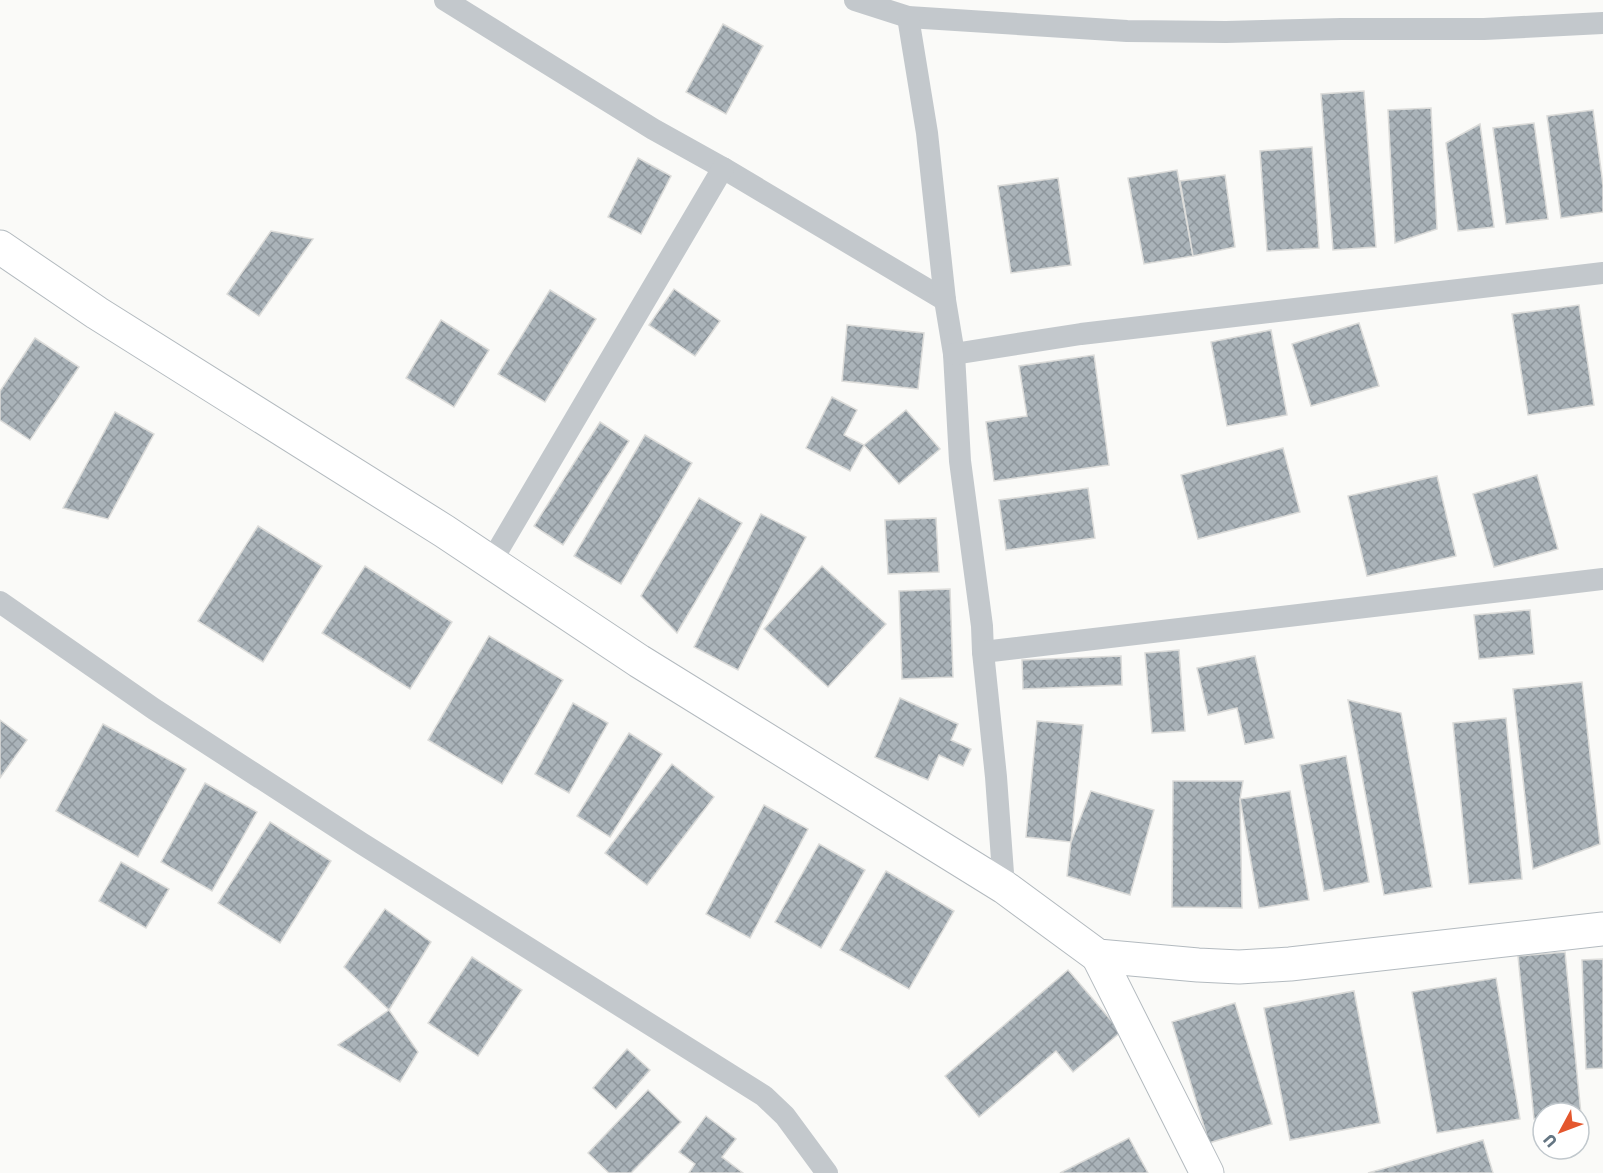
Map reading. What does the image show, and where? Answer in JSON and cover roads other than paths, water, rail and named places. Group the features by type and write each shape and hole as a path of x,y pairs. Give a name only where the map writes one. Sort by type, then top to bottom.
{"main road":[{"path":"0,247 107,319 444,531 649,667 1004,887 1098,956 1207,1173"},
{"path":"1098,956 1198,965 1290,964 1603,929"}],"street":[{"path":"445,0 653,129 945,300"},
{"path":"855,0 908,17 1127,31 1484,29 1603,23"},
{"path":"908,17 927,133 945,300 954,354 960,461 982,626 1004,887"},
{"path":"491,562 723,168"},
{"path":"954,354 1081,334 1603,273"},
{"path":"983,652 1603,579"},
{"path":"0,602 154,709 361,843 764,1096 785,1116 827,1173"}]}
